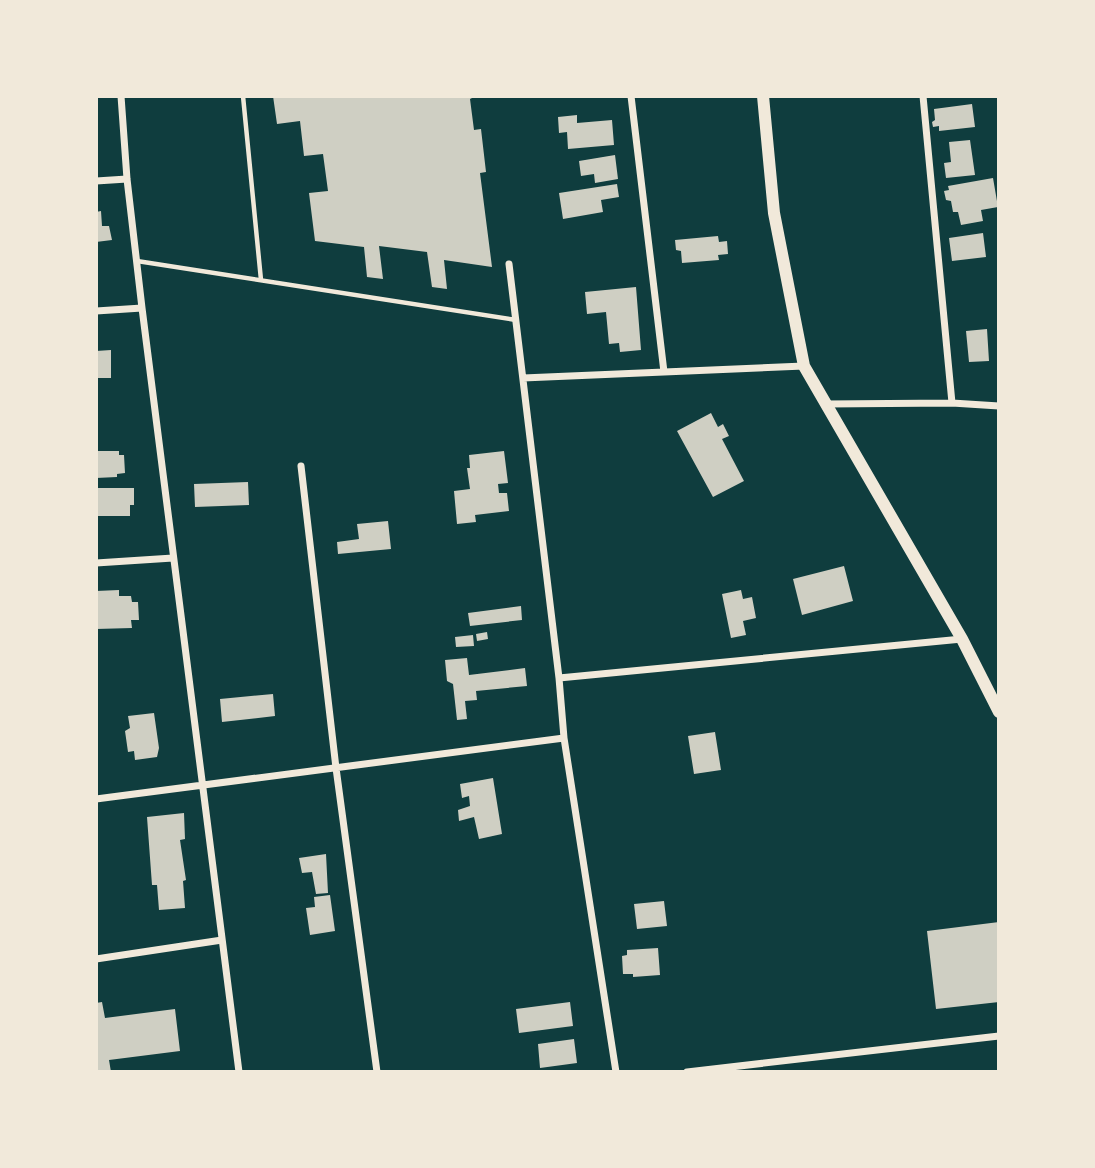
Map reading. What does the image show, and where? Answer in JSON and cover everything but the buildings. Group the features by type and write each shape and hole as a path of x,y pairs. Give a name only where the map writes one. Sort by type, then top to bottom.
{"main road":[{"path":"762,96 774,213 804,366 962,639 998,707"}],"street":[{"path":"121,96 136,261 239,1072"},
{"path":"631,96 664,372"},
{"path":"923,96 952,403"},
{"path":"96,181 127,179"},
{"path":"509,264 564,738 615,1072"},
{"path":"96,311 142,308"},
{"path":"523,377 804,366"},
{"path":"826,404 952,403 999,406"},
{"path":"301,466 336,768 377,1072"},
{"path":"96,563 173,558"},
{"path":"559,678 962,639"},
{"path":"96,799 564,738"},
{"path":"96,959 222,940"},
{"path":"687,1072 999,1036"}],"lane":[{"path":"243,96 261,280"},
{"path":"136,261 516,320"}]}
